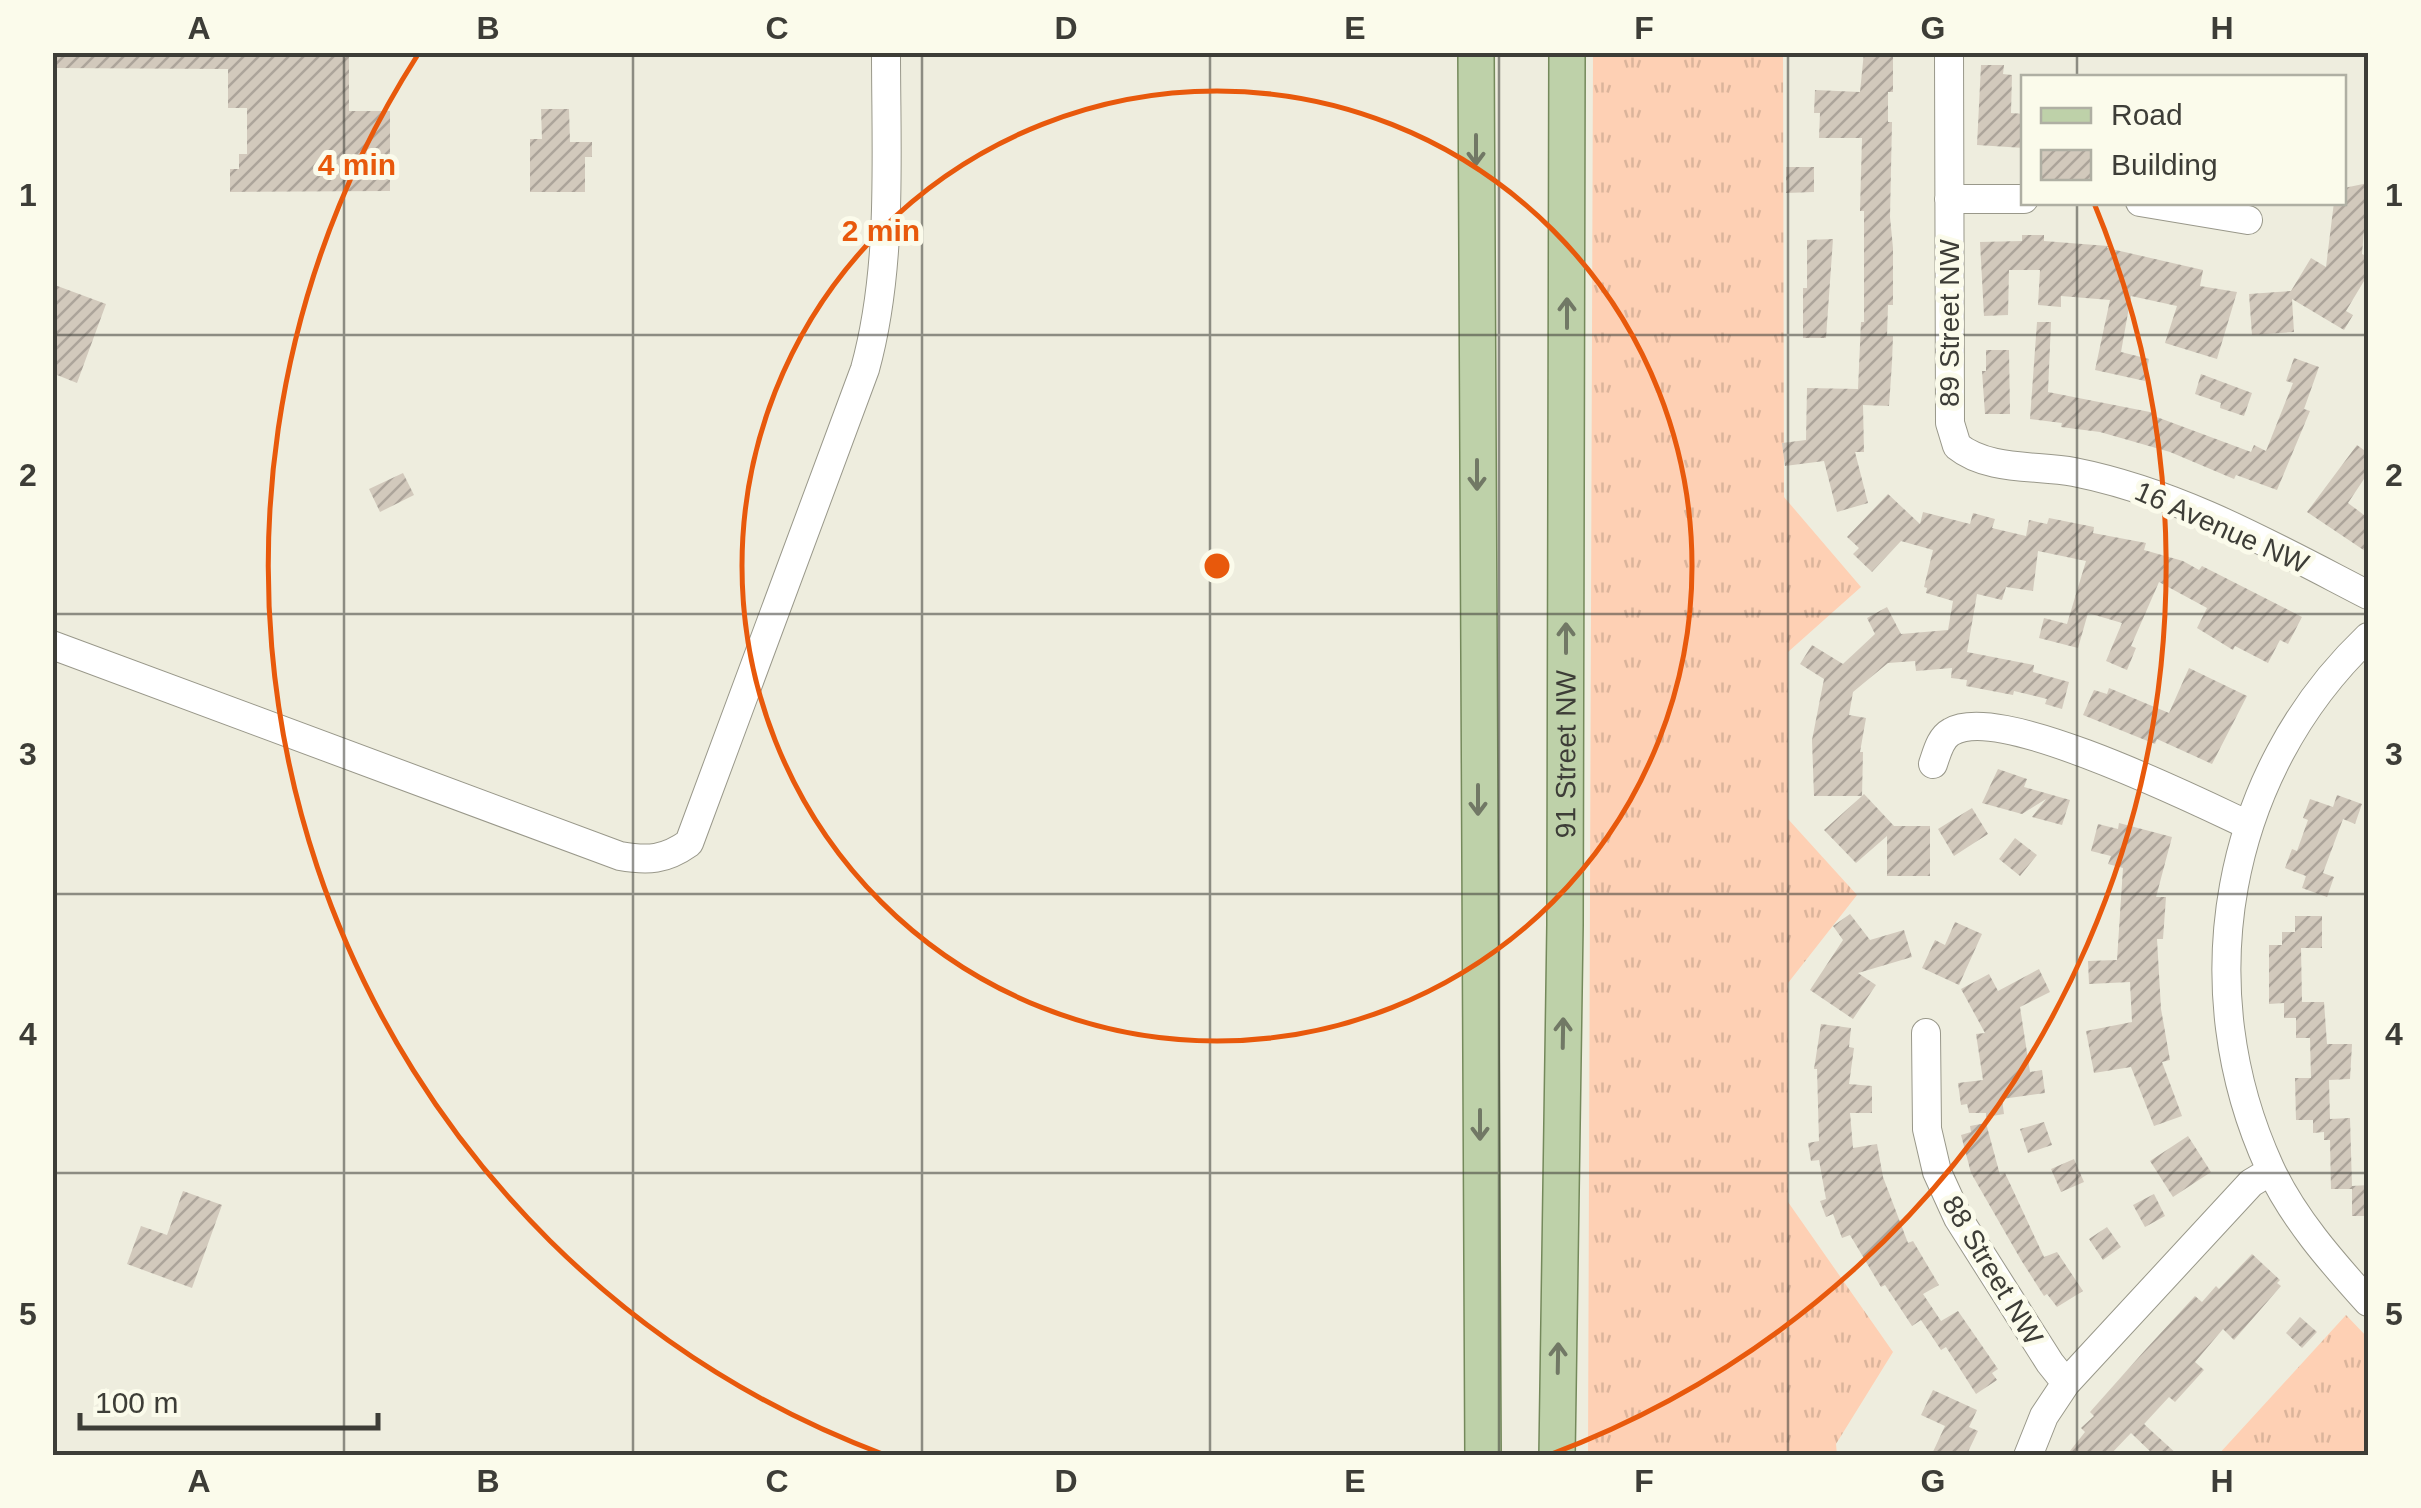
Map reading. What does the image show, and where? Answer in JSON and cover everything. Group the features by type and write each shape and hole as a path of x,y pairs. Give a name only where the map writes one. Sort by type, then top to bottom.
{"main road":[{"path":"1476,52 1482,1456"},
{"name":"91 Street NW","path":"1557,1456 1565,906 1567,52"}],"street":[{"path":"52,645 620,856 648,861 672,854 689,843 865,369 877,324 884,222 886,52"},
{"name":"89 Street NW","path":"1948,52 1950,424 1957,446"},
{"name":"89 Street NW","path":"1949,199 2021,199"},
{"path":"2158,205 2248,220"},
{"name":"16 Avenue NW","path":"1957,446 1984,460 2070,471 2160,494 2235,527 2368,595"},
{"path":"2368,637 2309,704 2283,746 2248,825 2226,923 2227,1012 2232,1050 2243,1094 2271,1171 2308,1230 2368,1302"},
{"path":"1933,764 1943,738 1952,731 1966,726 1991,728 2100,758 2248,825"},
{"name":"88 Street NW","path":"1926,1033 1927,1129 1936,1172 1958,1218 2050,1364 2066,1382"},
{"path":"2028,1456 2044,1416 2066,1382 2252,1183 2271,1171"}],"green space":[{"path":"1593,53 1783,53 1784,497 1861,587 1788,652 1788,819 1857,895 1788,983 1788,1202 1893,1352 1836,1444 1837,1455 1588,1456"},
{"path":"2346,1315 2368,1338 2368,1455 2218,1455"}],"building":[{"path":"52,52 349,52 349,111 390,111 390,191 230,192 230,169 239,169 239,154 247,154 247,108 228,108 228,69 52,68"},
{"path":"1864,52 1893,52 1888,122 1892,122 1893,305 1888,305 1887,336 1893,336 1892,362 1889,406 1863,405 1864,452 1855,452 1868,503 1837,512 1824,461 1785,466 1782,443 1806,440 1807,388 1858,389 1864,322 1862,138 1819,138 1820,113 1814,113 1815,90 1860,92"},
{"path":"1981,65 2004,65 2003,74 2012,75 2011,113 2021,114 2021,148 1977,145"},
{"path":"541,109 569,109 570,142 592,142 592,157 585,157 585,192 530,192 530,139 542,139"},
{"path":"1786,167 1814,167 1814,192 1786,193"},
{"path":"2368,183 2362,254 2368,257 2368,283 2364,281 2346,311 2353,315 2344,330 2292,299 2294,332 2252,335 2249,294 2291,291 2311,258 2326,267 2334,205 2346,205 2346,188"},
{"path":"2022,235 2044,235 2044,241 2108,246 2203,270 2200,286 2237,292 2217,359 2165,343 2177,306 2131,296 2121,352 2149,359 2145,381 2095,370 2110,300 2061,296 2061,307 2038,305 2040,270 2009,270 2008,315 1984,316 1980,242 2022,241"},
{"path":"1833,239 1826,338 1803,338 1807,240"},
{"path":"52,284 106,304 77,383 52,373"},
{"path":"2037,322 2051,322 2048,392 2155,413 2154,416 2251,452 2254,445 2266,451 2293,383 2286,381 2294,358 2319,367 2304,409 2310,411 2277,490 2236,475 2234,479 2170,452 2100,432 2061,427 2062,423 2030,419"},
{"path":"1986,350 2009,350 2010,414 1985,414 1982,371 1986,371"},
{"path":"2201,374 2252,393 2244,416 2195,394"},
{"path":"2357,445 2368,453 2368,473 2348,503 2368,518 2368,553 2307,512"},
{"path":"403,473 414,495 380,512 369,489"},
{"path":"1888,494 1920,524 1923,512 1970,524 1973,513 1995,519 1992,528 2026,536 2029,520 2047,524 2049,518 2094,527 2093,533 2146,543 2144,550 2199,570 2202,566 2302,617 2288,644 2280,640 2268,663 2235,646 2233,650 2197,628 2207,608 2159,582 2131,646 2136,648 2127,670 2106,661 2122,623 2088,613 2078,648 2039,638 2044,618 2067,624 2086,561 2038,551 2033,591 2006,587 2002,600 1977,594 1967,652 2034,665 2033,672 2069,682 2062,709 2045,704 2047,699 2014,691 2013,695 1966,686 1967,680 1951,678 1952,668 1916,671 1915,661 1888,663 1853,692 1849,715 1866,718 1860,752 1862,796 1814,796 1812,740 1824,679 1800,664 1812,645 1843,664 1875,634 1867,618 1887,607 1901,634 1948,630 1953,601 1926,593 1933,550 1901,541 1872,572 1853,554 1859,548 1847,537"},
{"path":"2189,668 2247,696 2212,764 2157,739 2155,744 2083,715 2094,690 2107,694 2109,688 2169,713"},
{"path":"1998,769 2027,779 2024,787 2070,800 2062,825 2032,817 2046,799 2022,814 1982,803"},
{"path":"1864,794 1894,826 1930,826 1930,876 1887,876 1887,836 1856,863 1824,830"},
{"path":"2337,795 2362,804 2355,824 2343,819 2323,873 2334,877 2327,897 2302,888 2306,876 2285,868 2292,849 2297,851 2308,820 2303,818 2310,799 2333,807"},
{"path":"1972,808 1988,834 1954,856 1938,829"},
{"path":"2119,823 2172,837 2156,897 2166,897 2163,939 2157,939 2161,1009 2170,1060 2162,1062 2182,1116 2154,1126 2131,1067 2094,1073 2086,1031 2132,1022 2130,982 2089,984 2088,961 2117,960 2123,868 2108,864 2111,856 2091,851 2098,824 2118,829"},
{"path":"2015,838 2037,855 2020,876 1999,859"},
{"path":"1850,914 1870,940 1904,930 1912,957 1858,973 1876,985 1853,1019 1810,990 1843,940 1833,926"},
{"path":"2295,916 2322,916 2322,948 2301,948 2302,1002 2324,1002 2327,1044 2352,1044 2350,1079 2329,1080 2330,1119 2350,1118 2352,1186 2368,1185 2368,1216 2352,1216 2352,1189 2331,1189 2330,1140 2324,1140 2324,1132 2313,1133 2313,1120 2296,1120 2295,1078 2311,1078 2310,1038 2296,1038 2296,1018 2284,1018 2284,1003 2269,1004 2269,945 2282,945 2282,932 2295,932"},
{"path":"1955,922 1982,934 1959,985 1922,968 1935,940 1945,945"},
{"path":"2039,969 2050,992 2020,1007 2030,1072 2042,1070 2045,1093 2002,1099 2004,1114 1986,1117 1986,1113 1969,1113 1967,1104 1961,1105 1958,1083 1983,1080 1976,1034 1985,1033 1961,989 1989,974 1998,991"},
{"path":"1821,1024 1851,1028 1849,1047 1854,1048 1849,1084 1872,1086 1872,1113 1850,1113 1853,1148 1877,1144 1883,1177 1908,1243 1913,1241 1939,1285 1923,1294 1941,1321 1958,1311 1998,1369 1992,1373 1997,1380 1976,1394 1946,1347 1941,1350 1921,1320 1912,1326 1885,1285 1881,1287 1850,1235 1842,1238 1833,1214 1826,1217 1820,1201 1826,1199 1819,1160 1811,1161 1808,1143 1819,1141 1814,1069"},
{"path":"2044,1122 2052,1145 2028,1153 2020,1129"},
{"path":"1986,1123 2000,1175 2005,1173 2044,1257 2057,1252 2083,1291 2057,1307 2047,1294 2044,1296 1971,1173 1961,1135 1971,1132 1970,1126"},
{"path":"2188,1136 2211,1172 2173,1197 2150,1161"},
{"path":"2074,1159 2084,1182 2061,1192 2051,1169"},
{"path":"183,1191 222,1205 192,1288 127,1264 141,1226 167,1235"},
{"path":"2154,1194 2165,1216 2145,1227 2133,1205"},
{"path":"2107,1227 2121,1247 2103,1260 2089,1239"},
{"path":"2252,1254 2280,1280 2277,1283 2281,1286 2234,1340 2223,1329 2195,1362 2204,1370 2175,1402 2169,1397 2144,1424 2179,1456 2155,1456 2131,1433 2109,1456 2066,1456 2085,1432 2081,1428 2094,1416 2090,1412 2146,1349 2195,1296 2202,1302"},
{"path":"2300,1317 2317,1332 2302,1348 2286,1333"},
{"path":"1933,1390 1977,1410 1969,1427 1978,1431 1966,1456 1931,1456 1945,1426 1921,1415"}]}
